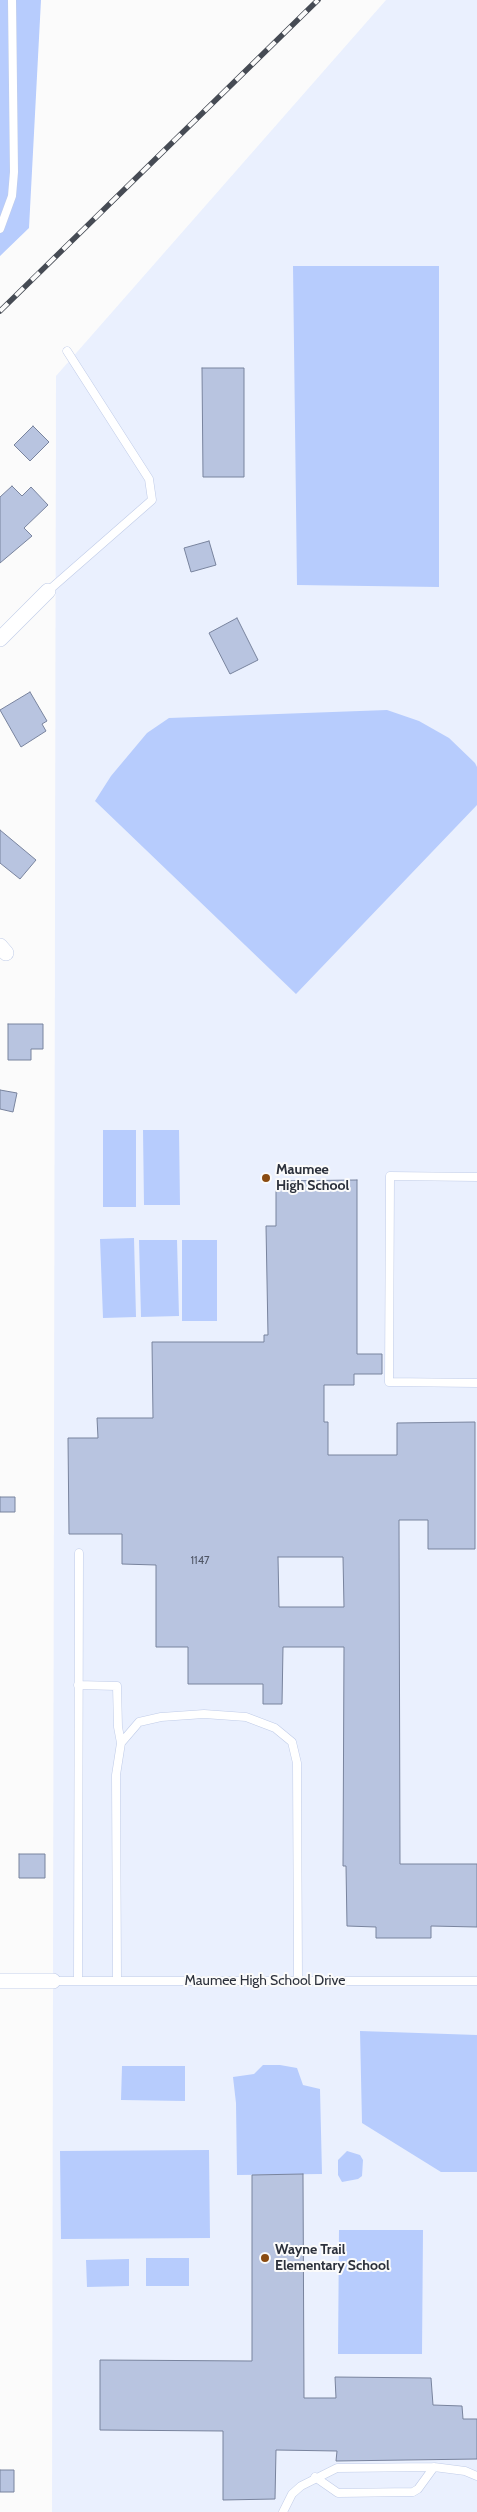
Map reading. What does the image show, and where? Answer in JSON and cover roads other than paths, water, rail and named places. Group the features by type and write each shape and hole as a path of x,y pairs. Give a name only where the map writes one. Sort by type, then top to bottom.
{"street":[{"path":"0,639 48,591"},
{"path":"0,1981 53,1981"}],"lane":[{"path":"0,229 12,196 14,172 12,0"},
{"path":"48,591 152,500 149,479 66,351"},
{"path":"477,1177 390,1176 388,1382 477,1383"},
{"path":"78,1981 79,1553"},
{"path":"78,1686 117,1686 118,1727 121,1743 116,1775 118,1981"},
{"path":"121,1743 139,1722 161,1717 204,1714 246,1717 275,1728 292,1742 297,1763 298,1981"},
{"name":"Maumee High School Drive","path":"53,1981 477,1981"},
{"path":"283,2512 292,2494 315,2477 337,2468 434,2468 465,2471 477,2476"},
{"path":"315,2477 338,2493 413,2492 418,2489 434,2468"}],"railway":[{"path":"0,311 318,0"}],"place":[{"name":"Maumee High School","path":"266,1178"},
{"name":"Wayne Trail Elementary School","path":"265,2258"}]}
